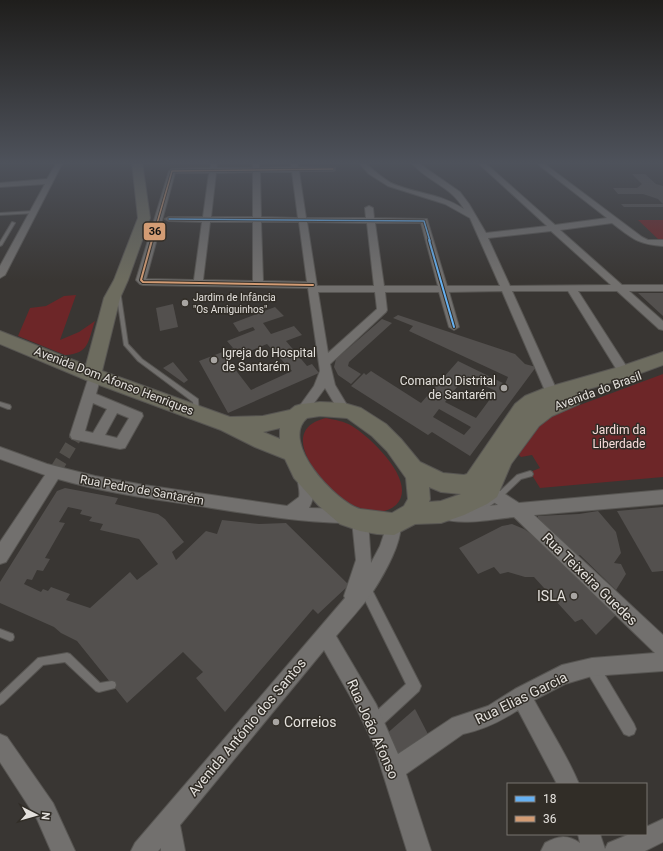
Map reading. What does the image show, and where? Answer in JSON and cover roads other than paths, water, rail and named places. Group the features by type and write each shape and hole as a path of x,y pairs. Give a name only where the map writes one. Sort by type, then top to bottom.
{"main road":[{"path":"94,375 101,337 112,298 144,218 142,202"},
{"path":"115,383 109,367 108,355 119,297 120,280"},
{"name":"Avenida Dom Afonso Henriques","path":"0,337 58,362 228,424 262,441 297,462"},
{"path":"58,362 84,354 101,337"},
{"name":"Avenida do Brasil","path":"412,468 441,482 453,485 464,485 475,481 494,454 522,408 532,401 552,393 624,372 663,358"},
{"name":"Avenida do Brasil","path":"493,494 505,457 532,421 545,411 560,404 663,368"},
{"path":"403,519 419,499 417,477 412,468 379,430 354,413 344,410 320,408 299,414 290,425 289,434 297,462 326,498 354,518 377,523 403,519 442,512 456,508 479,497 493,494"},
{"name":"Avenida Dom Afonso Henriques","path":"228,424 263,424 299,414"}],"street":[{"path":"1,270 39,202"},
{"path":"164,202 141,279 142,282 258,284 380,289 663,288"},
{"path":"198,284 208,202"},
{"path":"256,202 258,284"},
{"path":"300,202 325,367 329,385 344,410"},
{"path":"446,202 473,219"},
{"path":"462,202 483,236 552,393"},
{"path":"525,202 663,327"},
{"path":"590,202 642,240 663,243"},
{"path":"299,414 319,388 325,367 382,310 369,208"},
{"path":"169,220 424,220 454,327"},
{"path":"483,236 614,220"},
{"path":"570,288 624,372"},
{"path":"90,396 137,416 120,444 77,435 90,396 94,375"},
{"path":"96,439 114,407"},
{"name":"Rua Pedro de Santarém","path":"0,453 54,473 137,490 226,505 318,516 354,518"},
{"path":"288,512 301,507 307,497 308,488 297,462"},
{"path":"0,556 54,473"},
{"name":"Rua Teixeira Guedes","path":"493,494 517,510 663,648"},
{"path":"442,512 454,516 663,497"},
{"name":"Avenida António dos Santos","path":"350,604 357,587 364,560 354,518"},
{"name":"Avenida António dos Santos","path":"143,851 365,588 403,519"},
{"path":"365,588 414,686 374,723"},
{"name":"Rua João Afonso","path":"325,635 347,669 374,723 393,770 419,851"},
{"name":"Rua Elias Garcia","path":"393,770 459,726 496,713 522,696 562,675 592,668 663,662"},
{"path":"592,668 629,729"},
{"path":"522,696 541,734 559,764 568,783"},
{"path":"0,744 45,811 63,851"},
{"path":"168,821 173,851"},
{"path":"616,851 644,840 663,830"},
{"path":"589,835 594,851"},
{"path":"553,851 559,847 568,848 572,851"}],"lane":[{"path":"0,214 34,212"},
{"path":"0,245 13,223"},
{"path":"119,297 126,344 140,360 196,401 196,412"},
{"path":"0,404 8,407"},
{"path":"475,514 493,494 519,477 530,474"},
{"path":"0,633 10,637"},
{"path":"0,700 41,660 67,657 99,688 112,685"}],"tunnel":[{"path":"55,471 77,435"}],"place":[{"name":"Jardim de Infância \"Os Amiguinhos\"","path":"185,303"},
{"name":"Igreja do Hospital de Santarém","path":"214,360"},
{"name":"Comando Distrital de Santarém","path":"504,388"},
{"name":"ISLA","path":"574,596"},
{"name":"Correios","path":"276,722"}],"park label":[{"name":"Jardim da Liberdade","path":"619,437"}]}
